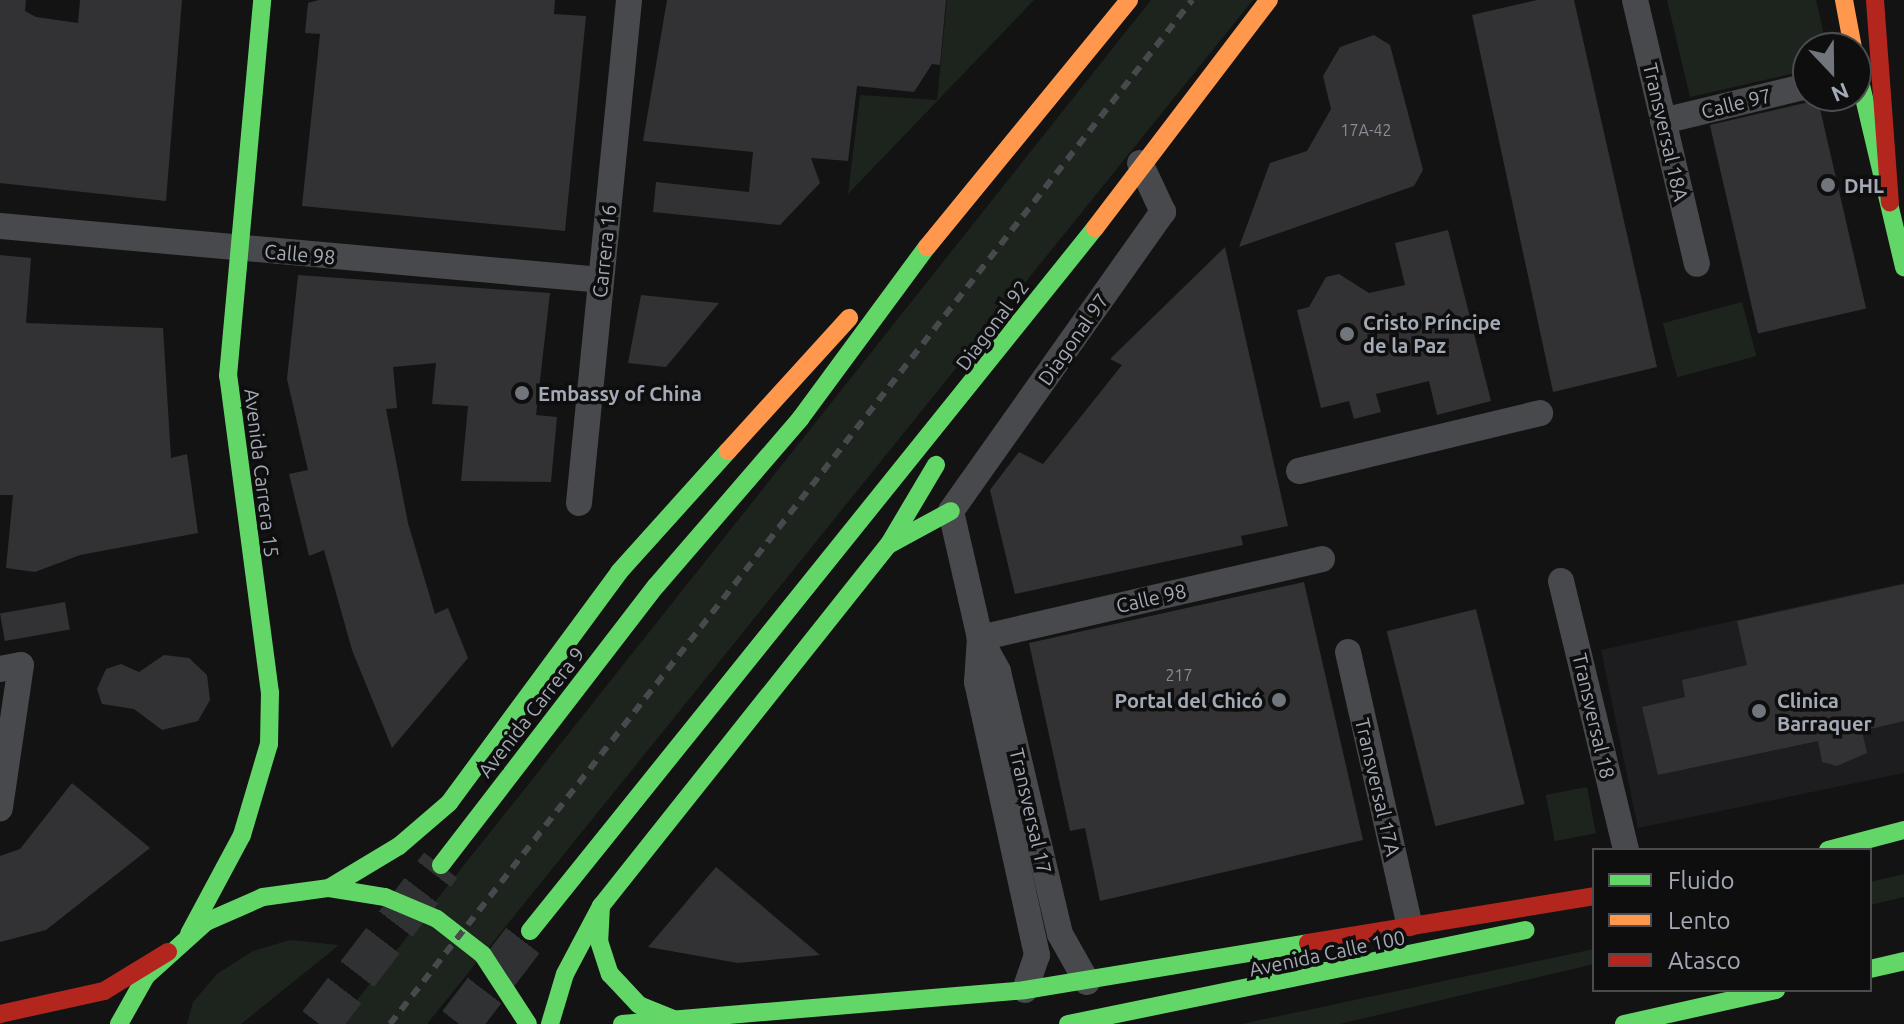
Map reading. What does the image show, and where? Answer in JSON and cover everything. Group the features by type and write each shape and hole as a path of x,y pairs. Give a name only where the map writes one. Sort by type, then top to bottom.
{"main road":[{"name":"Avenida Carrera 15","path":"189,934 242,835 269,744 262,630 230,426 237,248 262,0"},
{"path":"329,888 399,846 449,803 619,572 754,416 951,214 1129,0"},
{"name":"Diagonal 92","path":"530,931 1003,350 1140,163 1269,0"},
{"path":"1844,0 1850,32"},
{"path":"1875,0 1890,202"},
{"path":"1868,112 1904,267"},
{"name":"Avenida Carrera 9","path":"441,865 656,586 800,419 951,214"},
{"path":"550,1024 565,974 601,906 889,544 1003,350"},
{"path":"889,544 951,511"},
{"path":"1836,848 1904,830"},
{"path":"0,1014 104,991 168,952 189,934 263,897 329,888 412,906 461,935 502,977 528,1024"},
{"path":"622,1024 702,1021 1087,982 1409,923 1592,896"},
{"path":"601,906 603,958 623,991 658,1015 702,1021"},
{"name":"Avenida Calle 100","path":"1068,1024 1217,999 1592,912"},
{"path":"119,1024 168,952"},
{"path":"1872,969 1904,961"},
{"path":"1624,1024 1767,992"}],"street":[{"name":"Carrera 16","path":"579,503 629,0"},
{"name":"Transversal 18A","path":"1635,0 1697,264"},
{"name":"Calle 97","path":"1663,121 1792,90"},
{"name":"Diagonal 97","path":"951,511 1163,212 1140,163"},
{"name":"Calle 98","path":"0,226 601,280"},
{"path":"1299,471 1540,413"},
{"name":"Transversal 17","path":"951,511 980,638 998,671 1060,934 1087,982"},
{"name":"Calle 98","path":"980,638 1322,559"},
{"name":"Transversal 18","path":"1561,581 1626,848"},
{"name":"Transversal 17","path":"980,638 977,682 1037,955 1025,990"},
{"name":"Transversal 17A","path":"1348,652 1409,923"},
{"path":"0,808 11,667"}],"shaded area":[{"path":"947,0 1034,0 848,194 860,95 937,100"},
{"path":"1151,0 1253,0 427,1024 338,1024"},
{"path":"1667,0 1816,0 1823,32 1792,32 1792,74 1690,97"},
{"path":"1742,302 1756,356 1677,377 1663,323"},
{"name":"Clinica Barraquer","path":"1904,583 1904,773 1638,828 1601,650"},
{"path":"1587,787 1596,833 1555,841 1546,795"},
{"path":"1904,874 1904,897 1872,905 1872,882"},
{"path":"290,940 339,945 241,1024 187,1024 193,1002 217,974 253,951"},
{"path":"1592,949 1592,964 1340,1024 1242,1024"}],"building":[{"path":"0,0 26,0 25,11 36,17 78,23 80,0 182,0 166,201 0,183"},
{"path":"319,0 555,0 554,14 586,16 565,231 302,206 320,34 305,33 308,3"},
{"path":"667,0 946,0 940,65 932,64 914,92 857,86 848,161 811,158 820,183 780,225 653,212 656,182 749,192 753,152 643,141"},
{"path":"1537,0 1574,0 1657,367 1553,392 1472,15"},
{"path":"1374,35 1390,45 1423,170 1414,186 1239,247 1270,163 1307,151 1331,109 1323,76 1340,47"},
{"path":"1792,106 1792,112 1821,112 1866,309 1758,333 1710,125"},
{"path":"1448,230 1491,401 1437,415 1429,381 1376,394 1381,412 1354,419 1349,401 1321,408 1297,310 1309,307 1326,277 1339,274 1369,293 1405,285 1395,243"},
{"path":"1225,247 1288,526 1241,536 1243,545 1015,594 990,490 1019,452 1043,464 1122,365 1110,359"},
{"path":"0,255 31,258 26,323 163,328 171,458 187,454 198,533 80,555 35,572 6,568 13,495 0,495"},
{"path":"298,275 550,293 536,415 557,417 551,482 461,481 468,406 432,404 436,363 393,367 397,408 386,409 408,523 435,614 448,608 468,658 392,748 352,650 324,550 309,556 289,474 308,470 287,379"},
{"path":"641,295 719,303 666,367 628,363"},
{"path":"1304,582 1363,840 1100,901 1085,828 1070,831 1029,643"},
{"name":"Clinica Barraquer","path":"1904,584 1904,721 1862,731 1867,753 1837,766 1822,762 1818,741 1658,775 1642,707 1685,697 1682,680 1747,665 1737,621"},
{"path":"65,602 70,630 5,641 0,613"},
{"path":"1476,609 1525,804 1435,826 1387,631"},
{"path":"164,655 189,658 207,675 210,700 198,721 162,730 134,709 102,704 97,689 106,669 121,664 139,672"},
{"path":"72,783 150,848 46,930 0,942 0,856 20,849"},
{"path":"716,867 820,955 738,963 648,947"}],"tunnel":[{"path":"319,1024 441,865"},
{"path":"459,1024 530,931"}],"railway":[{"path":"390,1024 1192,0"}],"traffic: fast":[{"path":"189,934 242,835 269,744 270,693 228,376 262,0"},
{"path":"1867,112 1904,267"},
{"path":"530,931 1095,228"},
{"path":"441,865 656,586 800,419 927,247"},
{"path":"329,888 399,846 449,803 619,572 728,451"},
{"path":"550,1024 565,974 601,906 889,544 936,465"},
{"path":"890,544 951,511"},
{"path":"1836,848 1904,830"},
{"path":"119,1024 146,976 206,922 263,897 329,888 385,897 437,919 483,955 528,1024"},
{"path":"601,906 599,941 610,974 639,1005 676,1020"},
{"path":"1068,1024 1525,930"},
{"path":"622,1024 1025,990 1308,943"},
{"path":"1872,969 1904,961"},
{"path":"1624,1024 1767,992"}],"traffic: slow":[{"path":"927,247 1129,0"},
{"path":"1095,228 1269,0"},
{"path":"1844,0 1850,32"},
{"path":"728,451 849,318"}],"traffic: jam":[{"path":"1875,0 1890,202"},
{"path":"1308,943 1592,896"},
{"path":"0,1014 104,991 168,952"}],"place":[{"name":"DHL","path":"1828,185"},
{"name":"Cristo Príncipe de la Paz","path":"1347,334"},
{"name":"Embassy of China","path":"522,393"},
{"name":"Portal del Chicó","path":"1279,700"},
{"name":"Clinica Barraquer","path":"1759,711"}]}
